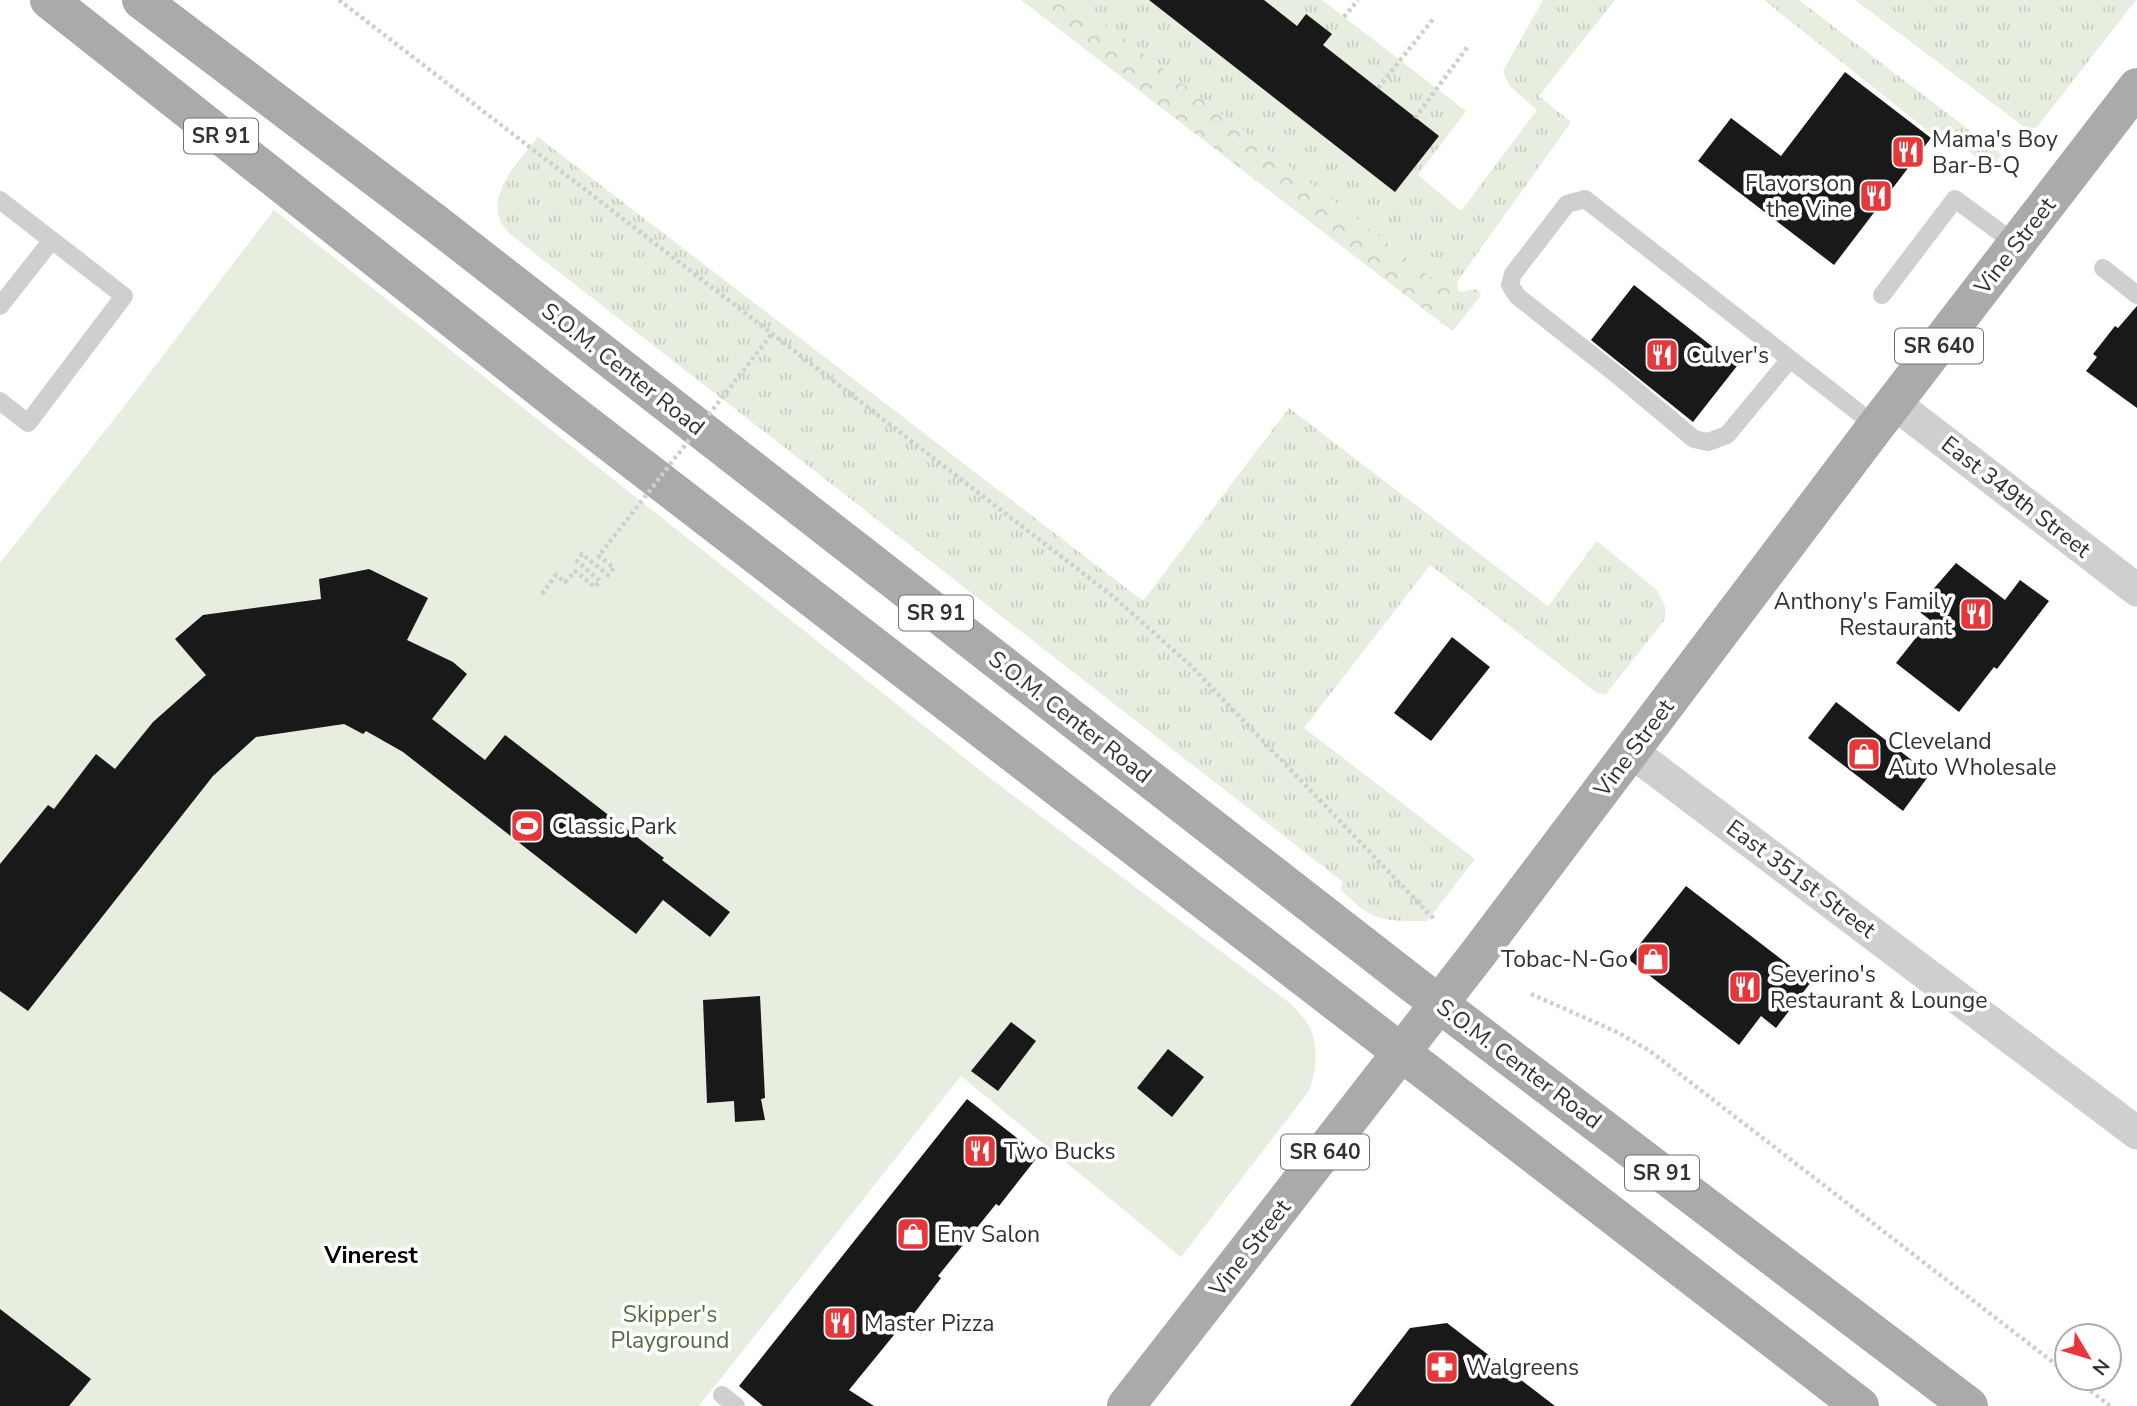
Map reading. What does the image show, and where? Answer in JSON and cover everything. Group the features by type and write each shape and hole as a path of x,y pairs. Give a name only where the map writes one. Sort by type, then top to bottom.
{"main road":[{"name":"SR 91","path":"48,0 565,408 1852,1403"},
{"name":"S.O.M. Center Road","path":"141,0 434,222 1439,1003 1969,1406"},
{"name":"Vine Street","path":"1126,1406 1401,1053 1885,414 2137,87"}],"street":[{"name":"East 349th Street","path":"1885,414 2137,590"},
{"name":"East 351st Street","path":"1632,751 2137,1133"}],"lane":[{"path":"1790,359 1727,435 1708,442 1694,439 1517,296 1510,285 1513,274 1567,204 1585,199 1790,359 1885,414"},
{"path":"1882,295 1955,199 2016,244"},
{"path":"0,201 124,296 28,423 0,401"},
{"path":"0,306 51,240"},
{"path":"2103,268 2137,295"}],"path":[{"path":"339,0 1115,598 1190,665 1434,919"},
{"path":"1344,17 1358,0"},
{"path":"1378,88 1434,18"},
{"path":"1415,118 1469,45"},
{"path":"542,594 556,575 565,582 575,571 595,587 600,581 577,561 582,554 608,575 614,568 599,556 601,553 771,335"},
{"path":"1531,994 1617,1031 1650,1051 2053,1362"},
{"path":"2092,1392 2110,1406"}],"green space":[{"path":"1021,0 1075,0 1445,288 1451,280 1454,299 1439,321"},
{"path":"1075,0 1322,0 1466,111 1418,175 1461,211 1537,110 1509,85 1503,71 1543,0 1615,0 1539,96 1571,122 1457,282 1459,292 1477,289 1481,295 1453,331 1439,321 1454,299 1450,281 1445,288"},
{"path":"1764,0 1799,0 2002,155 1991,169 1944,132 1938,139"},
{"path":"1855,0 2136,0 2037,127 2031,129 2023,126"},
{"path":"538,137 1143,601 1289,408 1548,606 1597,541 1658,591 1665,607 1665,619 1606,694 1597,693 1430,565 1304,728 1475,859 1427,921 1388,920 1370,914 1340,889 1343,882 510,234 500,221 498,198 515,165"},
{"name":"Classic Park","path":"274,210 991,779 1291,1004 1303,1017 1312,1033 1316,1049 1314,1075 1309,1091 1181,1257 961,1076 699,1406 0,1406 0,563 123,408"}],"building":[{"path":"1149,0 1264,0 1297,26 1306,14 1332,34 1323,45 1439,136 1395,192"},
{"path":"1845,72 1931,138 1834,265 1698,161 1731,118 1781,156"},
{"name":"Culver's","path":"1634,285 1737,366 1693,422 1591,340"},
{"path":"2137,306 2137,408 2086,371 2097,357 2093,354 2115,326 2118,328"},
{"path":"1956,563 2005,600 2020,580 2049,601 1997,669 1994,667 1959,712 1896,663 1930,620 1916,609"},
{"path":"369,569 428,598 407,640 453,662 467,674 432,719 485,760 505,735 664,858 662,860 730,912 710,937 663,900 636,934 403,752 366,731 363,734 344,724 256,737 213,776 28,1011 0,991 0,864 48,805 54,809 96,754 115,769 153,722 206,675 175,639 203,615 321,599 319,579"},
{"path":"1452,637 1490,667 1431,741 1394,713"},
{"path":"1836,702 1930,774 1903,811 1808,738"},
{"path":"1686,886 1811,982 1776,1028 1761,1016 1739,1045 1628,959"},
{"path":"760,996 765,1098 761,1099 765,1120 735,1122 734,1101 707,1103 703,1000"},
{"path":"1011,1022 1036,1041 998,1091 971,1071"},
{"path":"1168,1049 1204,1077 1172,1117 1137,1088"},
{"path":"967,1099 1039,1155 938,1276 941,1278 909,1320 907,1319 849,1390 874,1406 763,1406 739,1386"},
{"path":"0,1309 91,1379 69,1406 0,1406"},
{"name":"Walgreens","path":"1447,1323 1555,1406 1350,1406 1410,1328"}],"place":[{"name":"Mama's Boy Bar-B-Q","path":"1908,152"},
{"name":"Flavors on the Vine","path":"1876,196"},
{"name":"Culver's","path":"1662,355"},
{"name":"Anthony's Family Restaurant","path":"1976,614"},
{"name":"Cleveland Auto Wholesale","path":"1864,754"},
{"name":"Classic Park","path":"527,826"},
{"name":"Tobac-N-Go","path":"1653,959"},
{"name":"Severino's Restaurant & Lounge","path":"1745,987"},
{"name":"Two Bucks","path":"980,1151"},
{"name":"Env Salon","path":"913,1234"},
{"name":"Master Pizza","path":"840,1323"},
{"name":"Walgreens","path":"1442,1367"}],"district":[{"name":"Vinerest","path":"371,1255"}],"park label":[{"name":"Skipper's Playground","path":"670,1327"}]}
